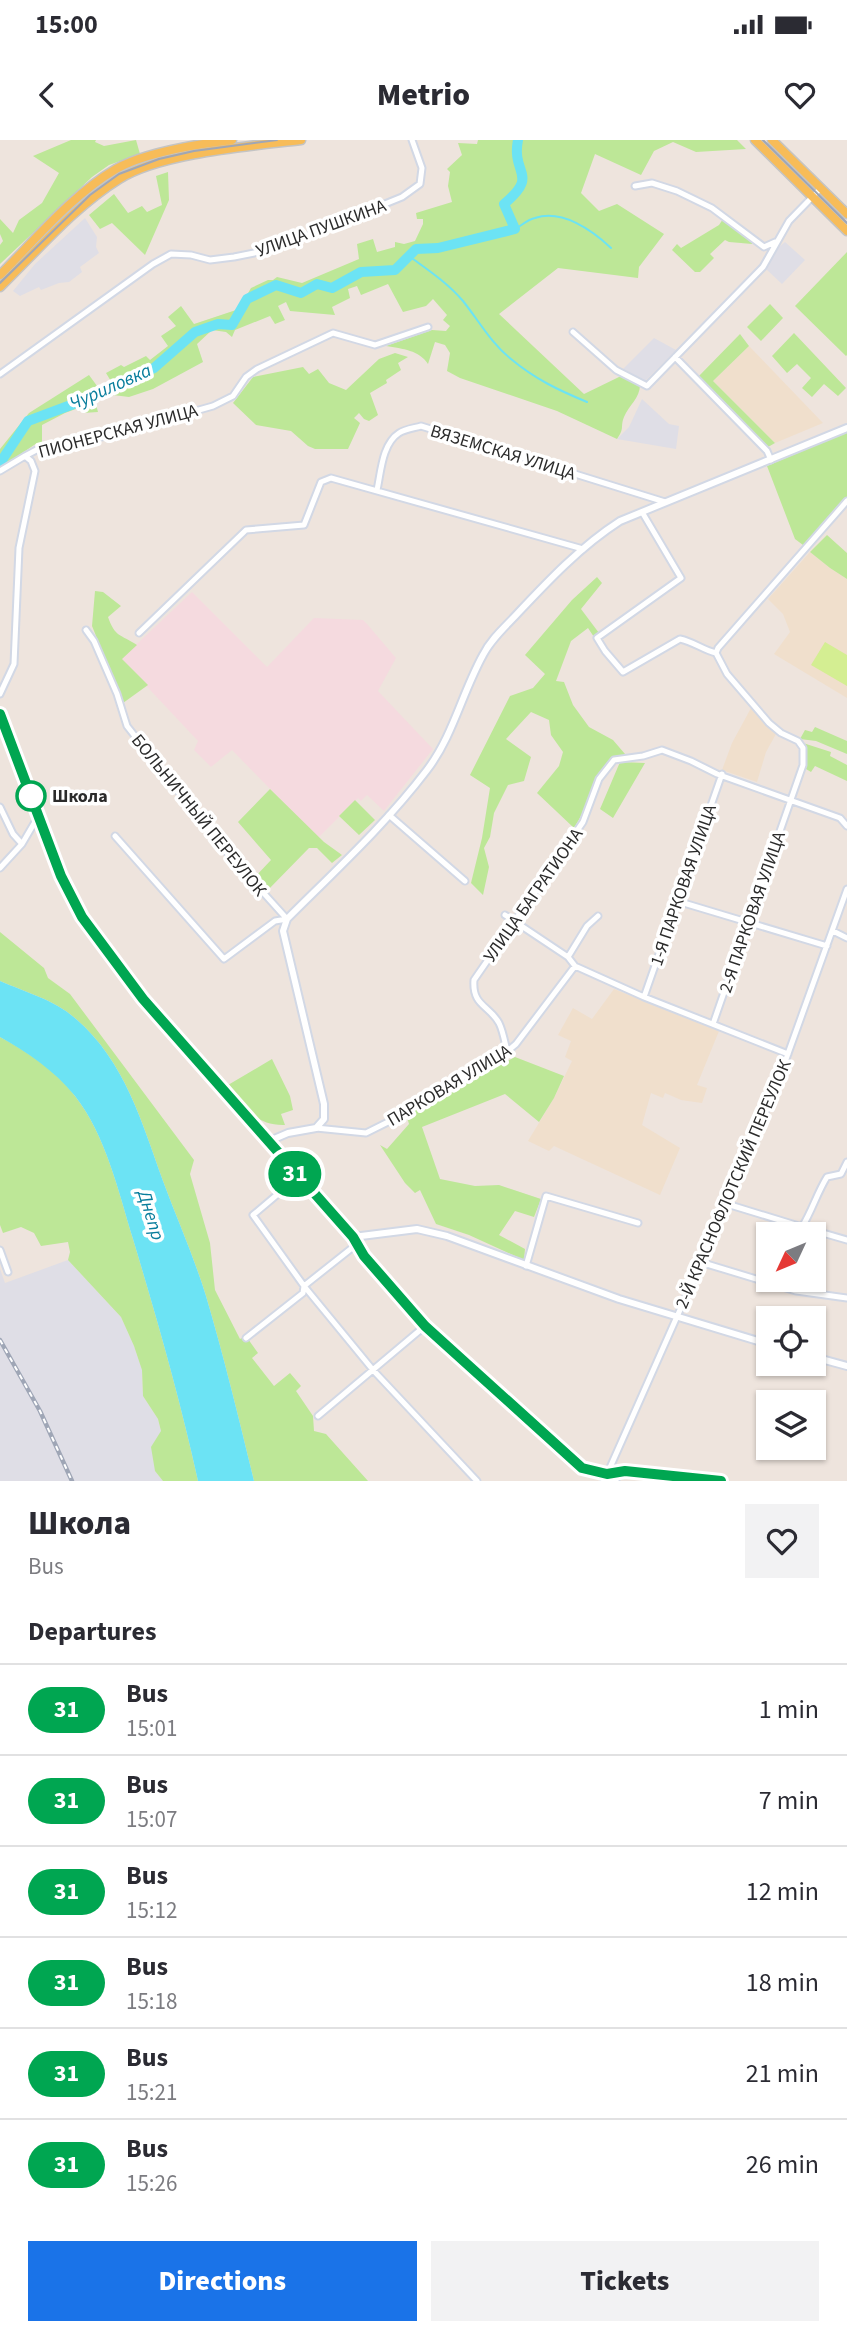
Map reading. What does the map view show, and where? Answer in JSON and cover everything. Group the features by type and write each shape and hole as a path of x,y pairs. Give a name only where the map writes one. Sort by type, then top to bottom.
{"main road":[{"path":"0,275 85,191 118,168 195,145 232,140"},
{"path":"0,287 82,207 121,177 194,155 301,140"},
{"path":"755,140 847,231"},
{"path":"772,140 847,214"},
{"path":"0,714 61,876 94,935 143,999 355,1241"}],"street":[{"name":"УЛИЦА ПУШКИНА","path":"0,374 153,264 171,254 210,260 274,249 402,197 420,184 422,168 412,140"},
{"path":"635,186 652,183 677,191 712,208 764,247 775,242"},
{"path":"573,332 616,370 648,386 763,267 789,221 821,188"},
{"name":"ПИОНЕРСКАЯ УЛИЦА","path":"0,694 14,664 19,548 35,471 31,461 25,456 42,447 107,436 213,406 233,396 246,377 257,369 333,333 375,345 428,327"},
{"path":"675,357 767,451 771,460"},
{"name":"ВЯЗЕМСКАЯ УЛИЦА","path":"377,490 384,457 391,442 401,431 421,426 668,503"},
{"path":"316,1128 324,1119 324,1104 286,949 283,931 287,919 389,815 427,770 482,656 491,643 533,597 583,549 610,528 642,512 847,428"},
{"path":"0,471 25,456"},
{"path":"139,633 246,530 304,525 321,482 331,478 583,549"},
{"path":"716,653 847,501"},
{"path":"642,512 681,578 597,638 605,651 623,671 680,639 694,642 704,650 716,653 727,674 769,723 781,733 798,741 803,748 803,765 791,799 840,818 847,826"},
{"name":"БОЛЬНИЧНЫЙ ПЕРЕУЛОК","path":"86,630 94,641 117,694 127,726 223,848 287,919"},
{"name":"УЛИЦА БАГРАТИОНА","path":"507,1051 499,1023 473,992 474,980 583,822 600,779 614,760 643,757 662,750 717,774 791,799"},
{"name":"1-Я ПАРКОВАЯ УЛИЦА","path":"644,997 722,774"},
{"name":"2-Я ПАРКОВАЯ УЛИЦА","path":"713,1024 791,799"},
{"path":"0,807 13,834 22,844"},
{"path":"0,868 22,844 39,815"},
{"path":"389,815 465,881"},
{"path":"115,836 223,959 275,921 287,919"},
{"name":"2-Й КРАСНОФЛОТСКИЙ ПЕРЕУЛОК","path":"604,1481 727,1204 788,1054 847,889"},
{"path":"677,901 828,946"},
{"path":"505,915 568,957 575,966 644,997 788,1054"},
{"path":"568,957 581,935 598,916"},
{"path":"833,931 847,938"},
{"name":"ПАРКОВАЯ УЛИЦА","path":"267,1142 288,1133 316,1128 366,1133 390,1121 420,1099 498,1059 516,1044 575,966"},
{"path":"805,1222 820,1188 827,1178 841,1174 847,1162"},
{"path":"298,1177 253,1215 304,1286 373,1370 477,1481"},
{"path":"526,1266 546,1196 638,1223"},
{"path":"727,1204 786,1222"},
{"path":"246,1338 303,1293 304,1286 355,1241 417,1229 447,1236 677,1318 756,1341"},
{"path":"826,1234 847,1240"},
{"path":"355,1241 425,1326 582,1468 607,1474 625,1471 721,1481"},
{"path":"0,1250 8,1272"},
{"path":"700,1262 796,1291 847,1298"},
{"path":"318,1416 425,1326"},
{"path":"826,1360 847,1366"},
{"path":"607,1474 616,1481"}],"shaded area":[{"path":"85,218 97,237 96,247 99,253 80,267 82,272 69,282 41,290 39,287 20,296 13,291 35,264"},
{"path":"785,242 805,260 782,284 766,269 778,248"},
{"path":"654,338 676,350 645,381 623,369"},
{"path":"749,346 823,423 775,443 713,381"},
{"path":"642,399 669,424 679,426 676,449 617,439 629,427"},
{"path":"810,552 847,579 847,698 774,654 790,632 783,614 768,599"},
{"path":"192,592 267,667 314,618 363,620 367,624 396,658 378,691 433,749 384,811 367,795 361,801 358,798 318,838 232,750 211,767 194,750 198,741 121,659"},
{"path":"751,708 776,734 766,752 757,782 722,770 732,743"},
{"path":"614,989 719,1031 697,1085 707,1088 702,1103 681,1100 665,1093 663,1098 651,1093 642,1125 680,1148 660,1195 554,1146 549,1151 528,1141 572,1061 565,1057 571,1041 558,1035 573,1008 592,1019"},
{"path":"68,1260 121,1317 134,1346 142,1369 143,1396 158,1419 161,1431 155,1471 163,1481 0,1481 0,1269 5,1283"}],"green space":[{"path":"71,140 96,140 95,142 104,146 136,140 140,154 109,165 92,177 0,264 0,245 3,241 0,219 13,233 19,220 42,203 59,173 33,156"},
{"path":"478,140 737,140 746,149 696,152 673,142 654,151 641,175 595,154 581,193 599,211 617,204 664,234 639,267 638,278 558,268 499,314 584,394 621,376 640,385 638,394 624,417 617,439 557,411 460,378 447,371 450,353 445,345 435,342 428,364 415,353 386,346 432,330 446,331 450,326 443,320 447,315 433,299 426,306 403,312 388,284 361,295 357,286 348,289 350,298 332,307 335,315 290,311 286,302 278,306 285,320 275,324 270,316 235,330 232,337 226,332 212,330 197,344 203,362 153,389 129,397 113,395 95,401 98,412 83,413 81,407 42,425 42,444 37,443 0,468 0,449 29,413 89,375 100,390 112,383 106,373 146,356 150,360 168,346 161,336 176,326 168,317 181,306 194,324 239,309 251,288 268,280 277,277 302,283 359,259 357,244 373,239 377,252 395,247 395,242 404,244 415,241 423,224 423,219 417,219 416,213 452,202 448,186 450,172 447,169 462,155 458,143 477,144"},
{"path":"168,172 169,200 145,255 112,223 100,229 89,215 114,194 128,213 142,206 147,212 162,205 156,176"},
{"path":"723,219 753,244 725,240 710,254 714,258 700,272 695,272 672,250 677,244 681,248 719,225"},
{"path":"847,252 847,355 846,356 795,306"},
{"path":"770,304 783,318 761,341 747,327"},
{"path":"794,333 846,388 838,396 824,384 812,397 802,388 811,378 797,364 787,373 772,356"},
{"path":"740,334 749,346 713,381 775,443 768,447 698,377"},
{"path":"395,353 408,357 398,363 401,370 370,393 378,415 369,421 359,413 354,418 360,423 348,449 315,449 291,431 256,425 233,403 253,377 303,367 309,374 318,369 329,383 346,390 379,359"},
{"path":"847,432 847,497 803,545 795,539 767,466"},
{"path":"827,535 847,553 847,579 810,552"},
{"path":"597,577 602,583 581,609 599,633 594,637 588,628 571,641 556,681 564,682 573,705 589,727 613,740 625,754 635,755 613,758 598,775 589,802 574,828 537,793 559,766 563,752 551,735 549,720 531,712 506,739 531,757 524,781 508,785 494,813 490,837 484,848 489,867 483,895 471,883 490,788 470,775 510,696 533,688 545,674 525,655 572,600"},
{"path":"95,591 103,592 121,606 108,617 119,634 137,645 122,659 148,685 123,703 92,626"},
{"path":"825,642 847,655 847,686 811,665"},
{"path":"815,727 847,741 847,754 816,741 800,739 805,730 812,732"},
{"path":"803,743 831,752 830,756 847,765 847,781 815,766 811,772 806,769 807,752"},
{"path":"620,762 645,763 613,818 600,809"},
{"path":"270,789 324,842 342,855 332,863 317,848 309,848 266,892 254,878 271,860 238,822"},
{"path":"355,800 375,820 359,835 339,816"},
{"path":"0,932 44,968 48,978 70,994 194,1160 190,1174 210,1243 215,1290 240,1339 248,1339 258,1353 252,1358 274,1386 290,1373 301,1386 296,1391 313,1416 314,1431 326,1434 368,1481 254,1481 206,1296 130,1094 107,1054 68,1012 0,981"},
{"path":"0,1037 40,1062 59,1078 75,1096 95,1128 116,1183 159,1329 198,1481 163,1481 155,1471 151,1447 161,1431 158,1419 143,1396 142,1370 134,1346 121,1317 68,1260 68,1242 41,1246 34,1233 21,1227 3,1233 0,1225"},
{"path":"515,1057 564,1076 539,1122 505,1094 422,1127 440,1179 475,1186 499,1185 541,1199 534,1217 515,1211 499,1235 525,1249 524,1260 469,1235 436,1224 420,1190 415,1193 405,1183 380,1145 387,1149 409,1124 406,1114"},
{"path":"272,1059 290,1096 293,1110 281,1114 285,1125 258,1119 228,1085"}],"water":[{"name":"Днепр","path":"0,981 68,1012 93,1036 120,1073 147,1137 206,1296 254,1481 198,1481 159,1329 103,1146 86,1112 67,1087 40,1063 0,1037"}],"waterway":[{"name":"Чуриловка","path":"0,463 28,421 103,393 154,368 195,332 218,324 232,325 247,299 276,285 301,293 317,284 332,288 361,272 395,270 416,249 438,248 515,229 504,204 515,194 522,180 517,152 518,140"},
{"path":"515,229 532,219 556,216 586,228 611,248"},
{"path":"409,256 457,294 491,339 511,359 547,384 587,402"}],"tram line":[{"path":"0,283 90,195 119,174 159,159 194,151 277,140"},
{"path":"763,140 847,223"}],"railway":[{"path":"0,1340 40,1411 72,1481"}],"bus line":[{"name":"31","path":"0,714 61,876 82,917 101,945 143,999 353,1237 364,1256 425,1326 582,1468 607,1474 625,1471 721,1481"}],"place":[{"name":"Школа","path":"31,796"}]}
